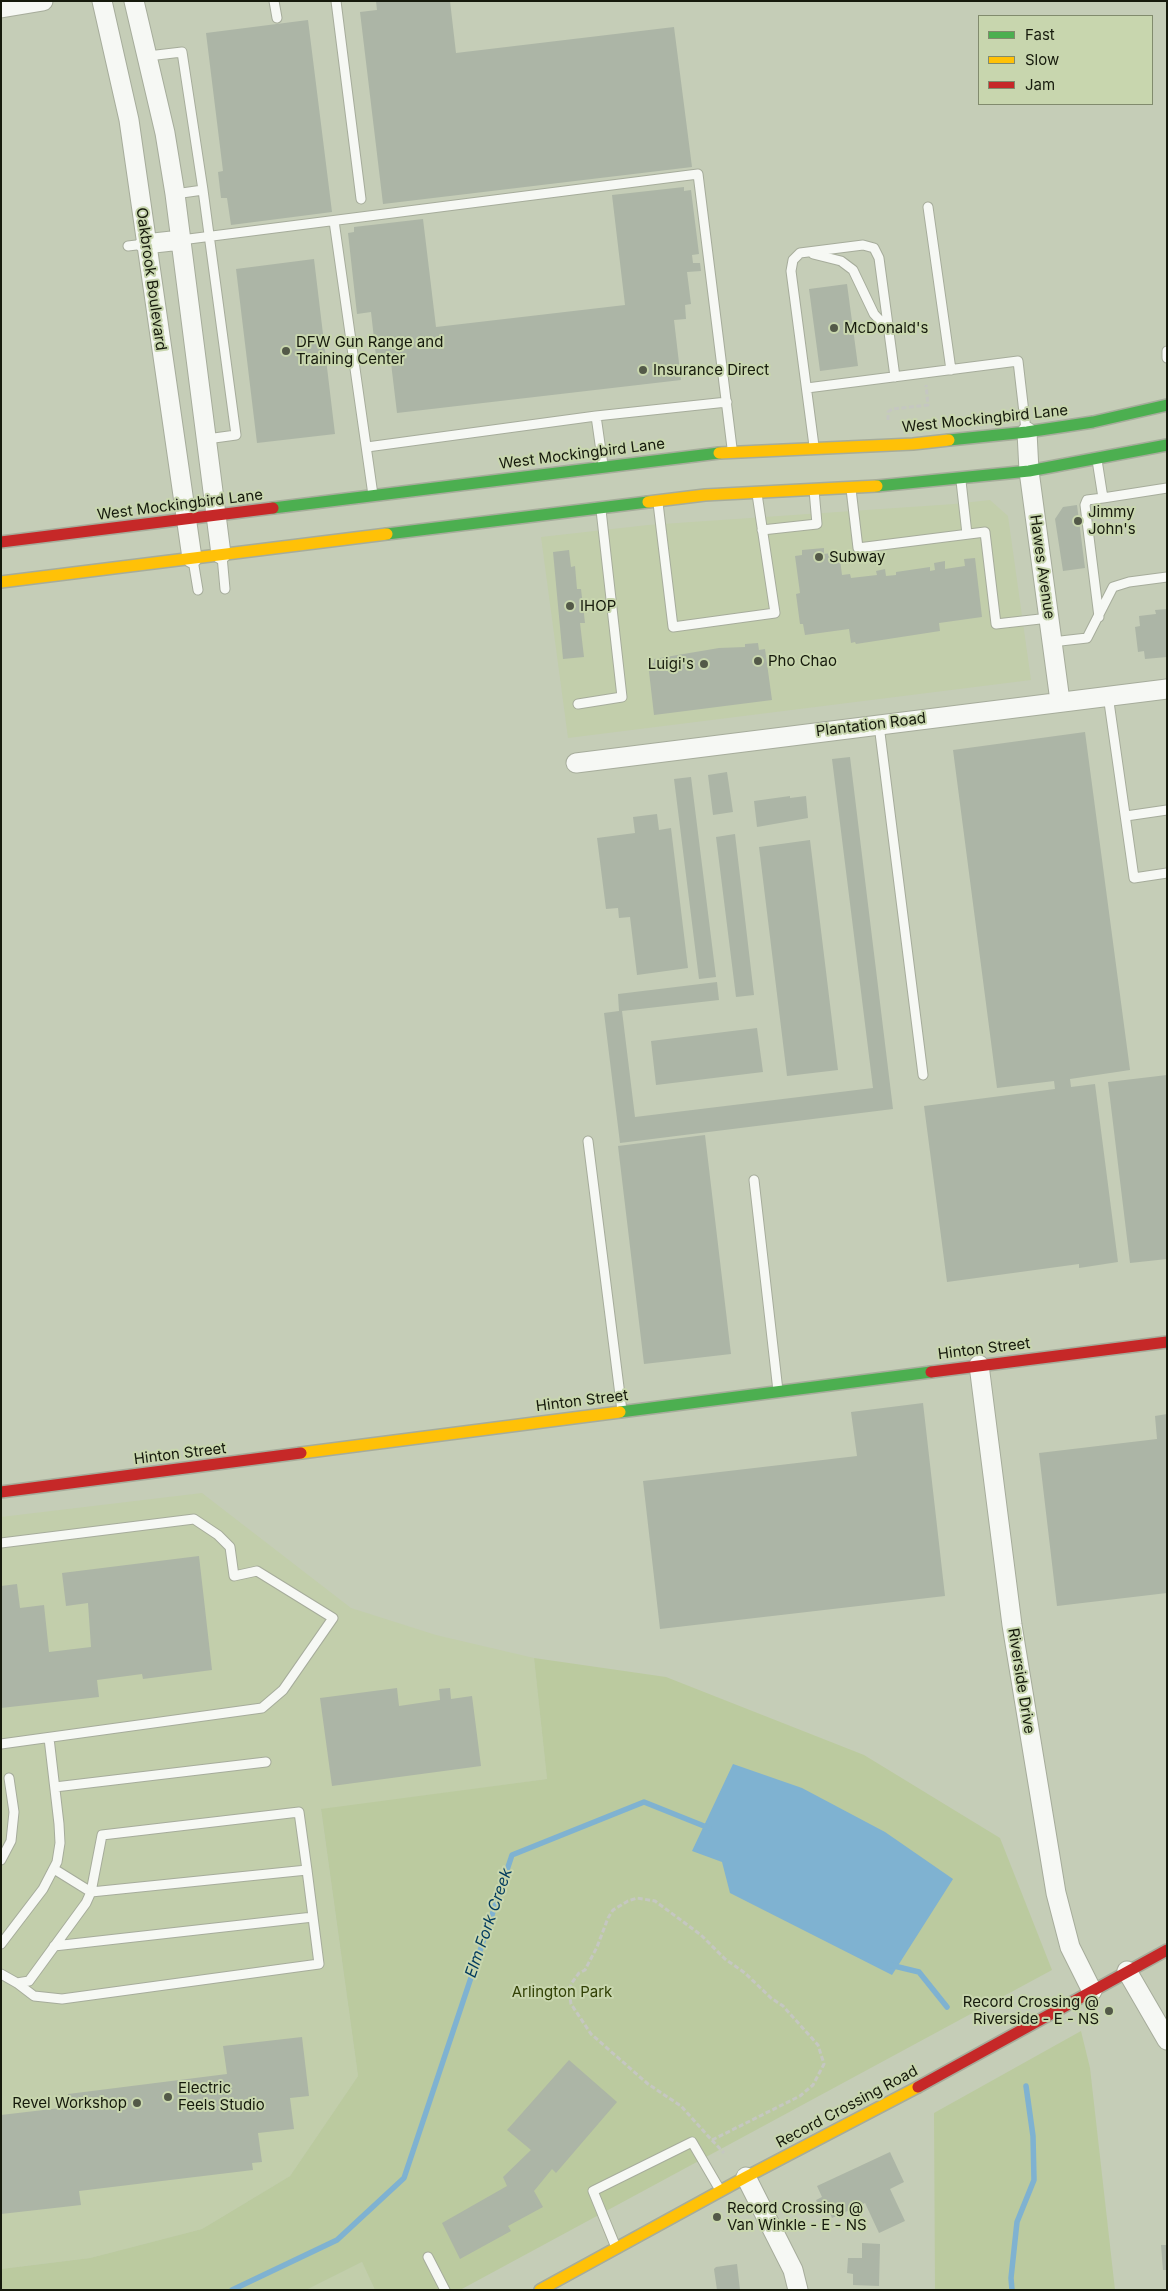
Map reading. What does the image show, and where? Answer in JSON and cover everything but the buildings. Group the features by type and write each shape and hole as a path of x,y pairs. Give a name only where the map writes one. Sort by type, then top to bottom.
{"main road":[{"name":"West Mockingbird Lane","path":"1,542 733,450 913,444 1027,432 1093,422 1167,404"},
{"path":"1,582 606,504 756,490 961,479 1030,471 1097,460 1167,445"},
{"path":"603,466 606,482"},
{"name":"Hinton Street","path":"1,1492 1167,1342"},
{"name":"Record Crossing Road","path":"540,2290 746,2177 968,2060 1167,1950"}],"street":[{"path":"1,8 43,1"},
{"name":"Oakbrook Boulevard","path":"102,1 129,120 137,245 192,558"},
{"path":"134,1 165,133 175,194 221,554"},
{"path":"137,245 181,240"},
{"name":"Hawes Avenue","path":"1027,432 1030,471 1060,701"},
{"name":"Plantation Road","path":"572,763 1167,689"},
{"name":"Riverside Drive","path":"979,1365 1012,1625 1056,1893 1070,1946 1092,1991"},
{"path":"1127,1971 1167,2040"},
{"path":"746,2177 793,2270 798,2290"}],"lane":[{"path":"274,1 277,18"},
{"path":"336,1 361,199"},
{"path":"148,56 182,52 236,435 207,438"},
{"path":"181,240 698,174 733,450"},
{"path":"175,194 202,190"},
{"path":"928,207 951,370"},
{"path":"334,221 373,495"},
{"path":"814,446 791,271 793,260 800,253 863,245 874,248 879,258 895,377"},
{"path":"808,252 841,261 853,270 874,314 889,330"},
{"path":"1167,350 1167,358"},
{"path":"807,388 1018,361 1027,432"},
{"path":"367,448 596,416 726,402"},
{"path":"596,416 603,466"},
{"path":"1097,460 1103,498"},
{"path":"961,479 967,534"},
{"path":"851,486 858,548 985,532 996,624 1049,618"},
{"path":"762,530 817,524 814,488"},
{"path":"1099,617 1085,505 1087,500 1167,488"},
{"path":"657,500 673,627 775,613 756,490"},
{"path":"578,704 622,697 606,504"},
{"path":"221,554 225,588"},
{"path":"192,558 198,590"},
{"path":"1052,642 1087,638 1099,617 1112,587 1129,582 1167,577"},
{"path":"1108,695 1134,878 1167,873"},
{"path":"878,724 923,1074"},
{"path":"1126,816 1167,810"},
{"path":"588,1141 622,1412"},
{"path":"754,1180 778,1391"},
{"path":"1,1543 194,1519 218,1535 230,1547 234,1576 257,1571 333,1618 283,1690 262,1708 1,1744"},
{"path":"1,1944 43,1889 54,1869 60,1843 49,1738"},
{"path":"55,1787 266,1762"},
{"path":"1,1860 11,1841 14,1812 9,1778"},
{"path":"1,1974 34,1996 62,1999 319,1964 299,1812 102,1835 91,1892 86,1903 29,1981 17,1983"},
{"path":"54,1869 91,1892 306,1870"},
{"path":"54,1946 313,1917"},
{"path":"616,2248 593,2191 692,2142 721,2191"},
{"path":"428,2257 445,2290"}],"path":[{"path":"888,420 888,412 892,409 928,405 926,385"},
{"path":"712,2140 800,2096 813,2085 824,2064 818,2045 783,2006 771,1998 745,1973 725,1959 701,1935 655,1901 646,1898 628,1901 620,1905 608,1918 585,1970 579,1973 571,1984 571,2004 591,2034 648,2084 681,2106 712,2140 724,2152"}],"shaded area":[{"path":"990,500 1008,516 1031,680 568,738 541,537 648,525"},
{"path":"202,1493 351,1608 436,1635 534,1658 547,1779 321,1810 358,2076 290,2176 202,2229 90,2258 1,2269 1,1517"},
{"path":"362,2262 375,2290 306,2290"}],"green space":[{"name":"Arlington Park","path":"534,1658 666,1677 864,1755 1000,1838 1052,1970 460,2290 375,2290 362,2262 306,2290 1,2290 1,2269 90,2258 202,2229 290,2176 358,2076 321,1809 547,1779"},
{"path":"1081,2031 1090,2068 1115,2290 935,2290 934,2113"}],"water":[{"path":"733,1764 802,1788 885,1832 953,1879 892,1975 730,1893 722,1862 692,1851"}],"waterway":[{"name":"Elm Fork Creek","path":"232,2290 337,2240 404,2178 512,1855 644,1802 709,1828"},
{"name":"Elm Fork Creek","path":"890,1965 919,1972 947,2007"},
{"name":"Elm Fork Creek","path":"1012,2290 1011,2278 1017,2222 1034,2180 1033,2136 1026,2086"}],"traffic: fast":[{"path":"949,440 1027,432 1093,422 1167,405"},
{"path":"877,486 1029,471 1167,445"},
{"path":"273,508 719,453"},
{"path":"387,534 648,502"},
{"path":"620,1412 931,1372"}],"traffic: slow":[{"path":"719,453 913,444 949,440"},
{"path":"648,502 705,495 877,486"},
{"path":"1,582 387,534"},
{"path":"301,1453 620,1412"},
{"path":"540,2290 746,2177 918,2087"}],"traffic: jam":[{"path":"1,542 273,508"},
{"path":"931,1372 1167,1342"},
{"path":"1,1492 301,1453"},
{"path":"918,2087 1167,1950"}],"place":[{"name":"McDonald's","path":"834,328"},
{"name":"DFW Gun Range and Training Center","path":"286,351"},
{"name":"Insurance Direct","path":"643,370"},
{"name":"Jimmy John's","path":"1078,521"},
{"name":"Subway","path":"819,557"},
{"name":"IHOP","path":"570,606"},
{"name":"Pho Chao","path":"758,661"},
{"name":"Luigi's","path":"704,664"},
{"name":"Record Crossing @ Riverside - E - NS","path":"1109,2011"},
{"name":"Electric Feels Studio","path":"168,2097"},
{"name":"Revel Workshop","path":"137,2103"},
{"name":"Record Crossing @ Van Winkle - E - NS","path":"717,2217"}]}
